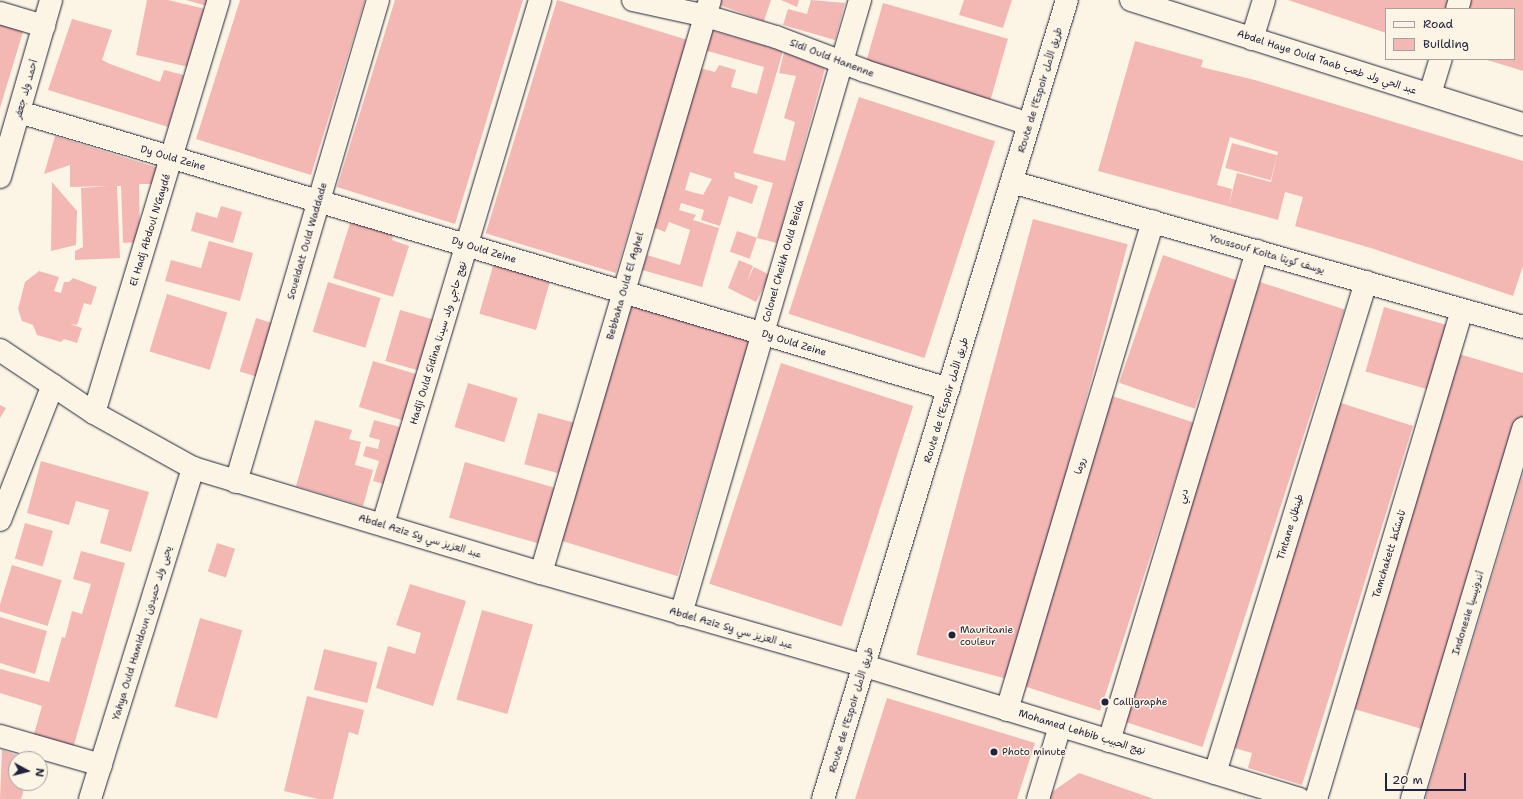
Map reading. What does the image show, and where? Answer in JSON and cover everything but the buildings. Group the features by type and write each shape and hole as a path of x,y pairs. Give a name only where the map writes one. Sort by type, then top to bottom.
{"street":[{"name":"أحمد ولد جعفر","path":"0,177 51,0"},
{"name":"El Hadj Abdoul N'Gaydé","path":"94,413 219,0"},
{"name":"Soueidatt Ould Waddade","path":"236,482 378,0"},
{"name":"Hadji Ould Sidina نهج حاجي ولد سيدنا","path":"384,524 540,0"},
{"name":"Sidi Ould Hanenne","path":"633,0 708,8 776,37 842,61 1029,124"},
{"name":"Colonel Cheikh Ould Beida","path":"680,614 761,333 860,0"},
{"name":"Route de l’Espoir طريق الأمل","path":"823,799 865,666 1067,0"},
{"name":"Abdel Haye Ould Taab عبد الحي ولد طعب","path":"1131,0 1523,124"},
{"path":"1252,39 1264,0"},
{"name":"Bebbaha Ould El Aghel","path":"541,573 708,8"},
{"path":"0,13 44,26"},
{"path":"1430,94 1441,60"},
{"name":"Dy Ould Zeine","path":"19,112 949,389"},
{"name":"Youssouf Koita يوسف كويتا","path":"1012,182 1523,327"},
{"name":"روما","path":"1007,710 1153,222"},
{"name":"دبي","path":"1109,740 1257,251"},
{"name":"Tintane طينطان","path":"1215,772 1366,282"},
{"name":"Tamchakett تامشكط","path":"1316,799 1462,310"},
{"name":"Abdel Aziz Sy عبد العزيز سي","path":"0,350 94,413 193,468 236,482 384,524 541,573 680,614 865,666"},
{"path":"0,520 53,385"},
{"name":"Indonesie أندونيسيا","path":"1412,799 1523,428"},
{"name":"Yahya Ould Hamidoun يحيى ولد حميدون","path":"90,799 193,468"},
{"name":"Mohamed Lehbib نهج الحبيب","path":"865,666 1300,799"},
{"path":"1038,799 1060,726"},
{"path":"0,736 101,765"}],"place":[{"name":"Mauritanie couleur","path":"952,635"},
{"name":"Calligraphe","path":"1105,702"},
{"name":"Photo minute","path":"994,752"}]}
